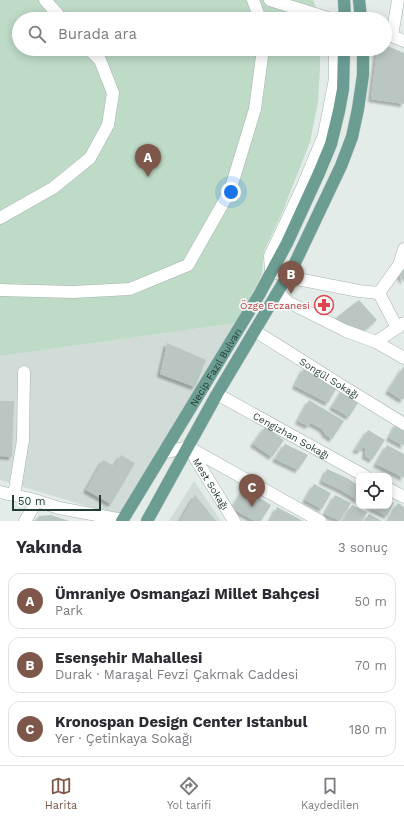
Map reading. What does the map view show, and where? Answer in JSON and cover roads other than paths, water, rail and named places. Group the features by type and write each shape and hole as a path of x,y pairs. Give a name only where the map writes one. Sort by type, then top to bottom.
{"main road":[{"path":"344,0 345,12"},
{"path":"359,0 360,12"},
{"name":"Necip Fazıl Bulvarı","path":"123,520 255,302 287,244 331,144 339,111 344,56"},
{"name":"Necip Fazıl Bulvarı","path":"148,521 217,394 295,263 341,166 352,137 358,109 363,75 363,56"}],"street":[{"path":"45,0 56,12"},
{"path":"253,0 257,12"},
{"path":"270,0 310,12"},
{"path":"392,21 398,0"},
{"path":"392,36 404,41"},
{"path":"0,218 53,188 90,158 108,124 113,93 100,60 96,56"},
{"path":"0,290 73,292 130,289 188,266 230,191 255,109 262,56"},
{"path":"335,56 335,79 324,135 302,188 270,256 271,271 287,277 359,291 380,293"},
{"path":"380,293 399,265 404,249"},
{"path":"278,292 288,302 346,331 376,342 404,358"},
{"path":"376,342 400,326 380,293"},
{"name":"Songül Sokağı","path":"255,330 404,424"},
{"path":"14,495 23,440 24,372"},
{"name":"Cengizhan Sokağı","path":"217,394 361,473"},
{"path":"163,453 188,447 320,521"},
{"name":"Mest Sokağı","path":"188,447 234,521"},
{"path":"392,491 404,497"},
{"path":"0,492 60,508 123,520"},
{"path":"25,521 37,501"}],"place":[{"name":"Ümraniye Osmangazi Millet Bahçesi","path":"148,177"},
{"name":"Esenşehir Mahallesi","path":"291,294"},
{"name":"Özge Eczanesi","path":"324,305"},
{"name":"Kronospan Design Center Istanbul","path":"252,507"}]}
